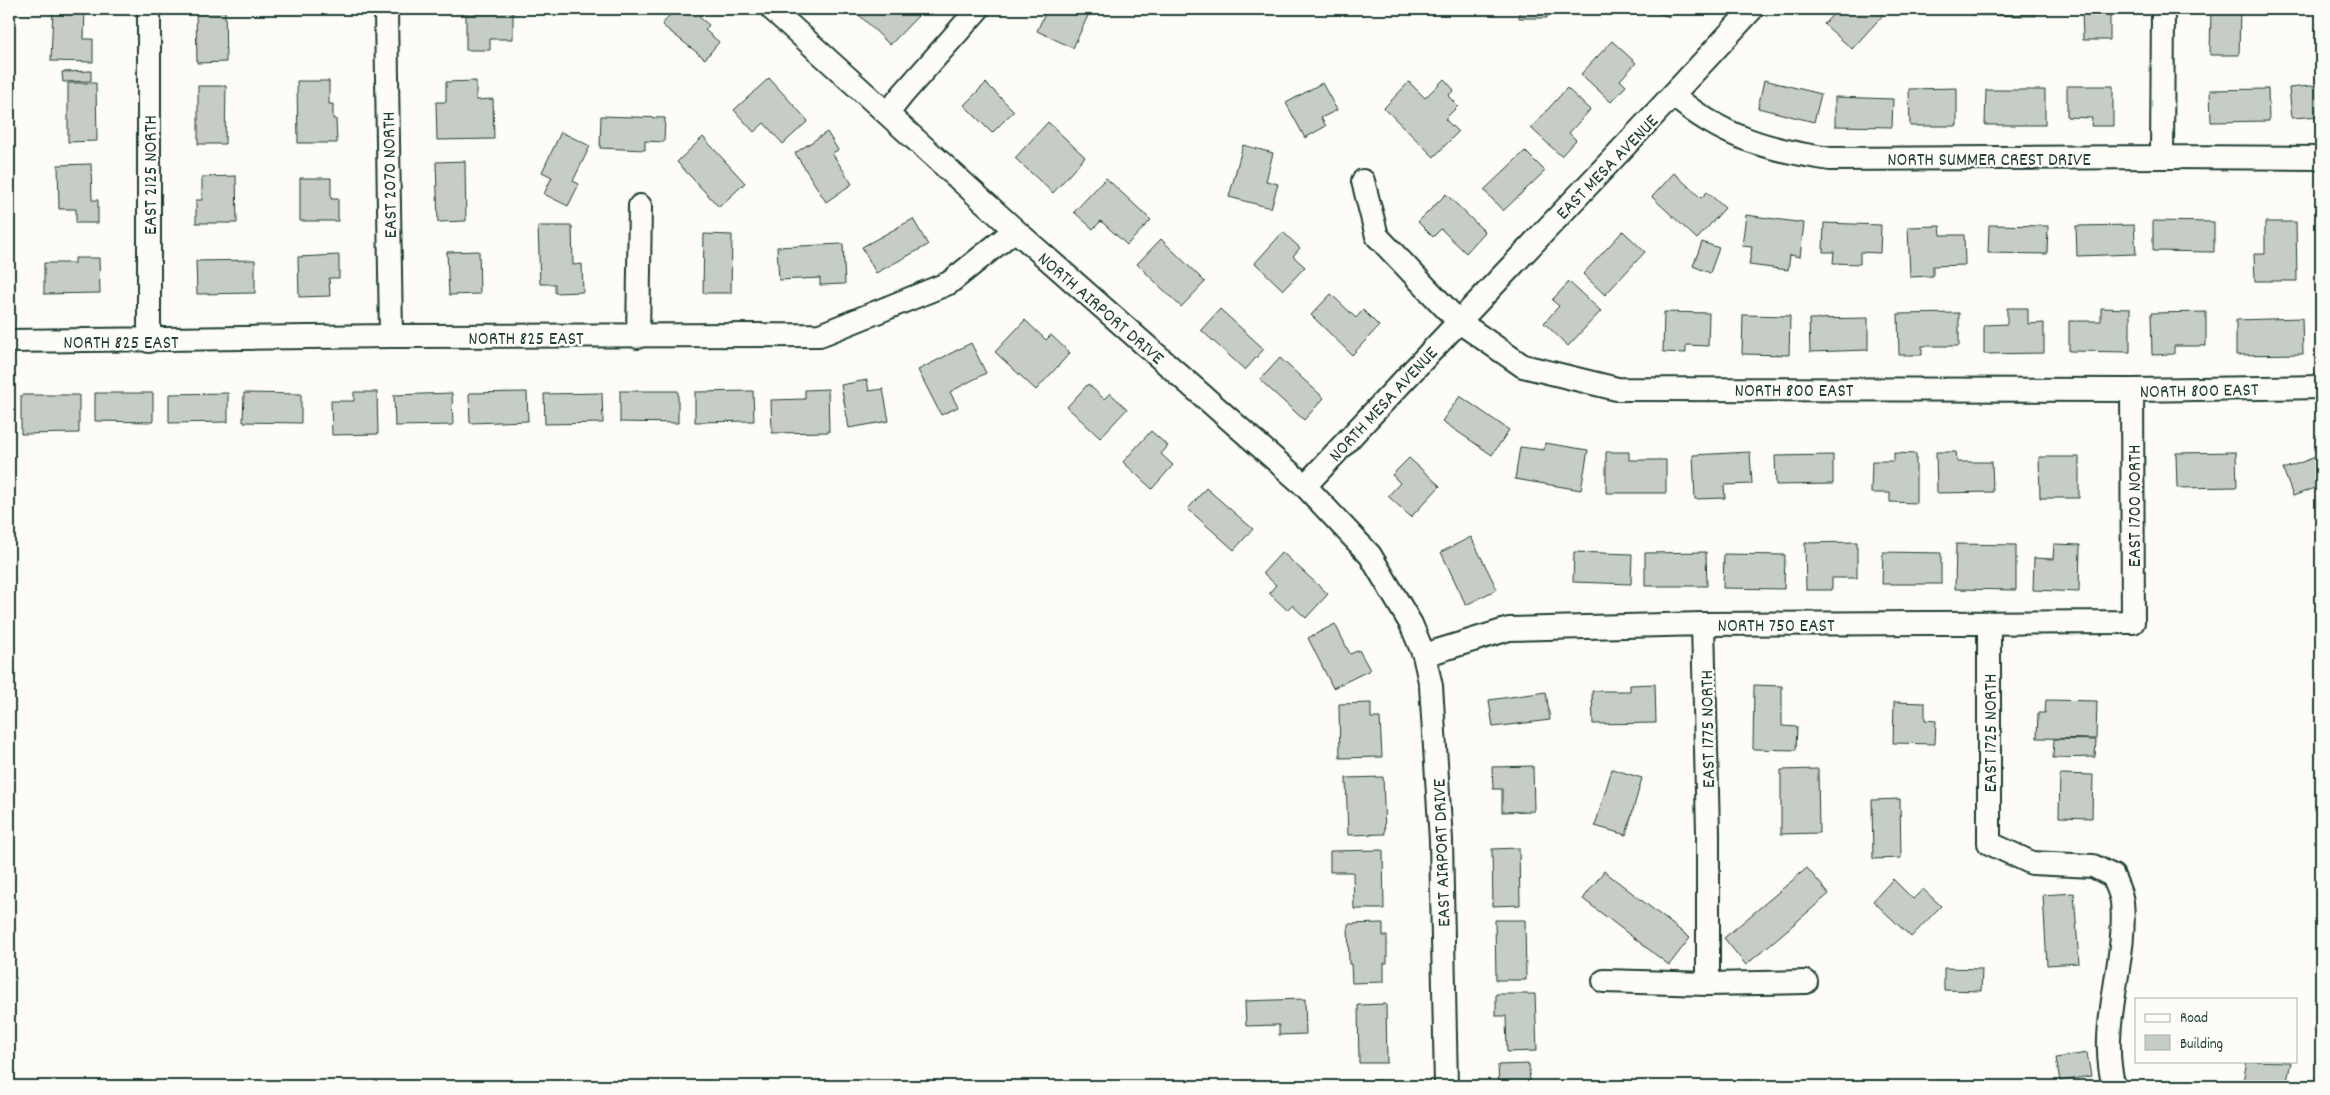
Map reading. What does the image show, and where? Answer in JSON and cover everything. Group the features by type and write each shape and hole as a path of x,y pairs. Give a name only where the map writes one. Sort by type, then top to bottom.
{"street":[{"name":"EAST 2125 NORTH","path":"149,9 149,341"},
{"name":"NORTH AIRPORT DRIVE","path":"772,9 1015,230 1305,486 1370,555 1412,624"},
{"path":"888,113 978,9"},
{"name":"EAST MESA AVENUE","path":"1458,321 1752,9"},
{"path":"2162,157 2163,9"},
{"name":"EAST 2070 NORTH","path":"386,13 390,336"},
{"name":"NORTH SUMMER CREST DRIVE","path":"1673,95 1693,113 1756,144 1787,152 1830,159 2321,158"},
{"name":"NORTH 800 EAST","path":"1364,181 1377,236 1458,321 1523,366 1617,389 2132,390 2321,386"},
{"path":"638,337 640,206"},
{"name":"NORTH 825 EAST","path":"9,341 149,341 390,336 638,337 820,335 949,283 1015,230"},
{"name":"NORTH MESA AVENUE","path":"1305,486 1458,321"},
{"name":"EAST 1700 NORTH","path":"2132,390 2133,622"},
{"name":"NORTH 750 EAST","path":"1424,655 1509,629 1703,624 2133,622"},
{"name":"EAST 1725 NORTH","path":"1989,623 1989,843 2032,863 2093,866 2113,876 2122,900 2118,974 2110,1017 2110,1053 2114,1086"},
{"name":"EAST AIRPORT DRIVE","path":"1412,624 1424,655 1431,686 1442,840 1446,1086"},
{"name":"EAST 1775 NORTH","path":"1703,624 1708,833 1708,984"},
{"path":"1604,981 1708,984 1806,982"}],"building":[{"path":"53,9 85,9 84,39 93,39 93,62 51,61"},
{"path":"196,9 225,9 226,62 197,63"},
{"path":"475,9 513,9 513,39 490,39 490,50 466,50 466,14 475,14"},
{"path":"674,9 701,9 704,11 699,17 709,25 705,30 719,42 705,59 662,25"},
{"path":"853,9 911,9 918,16 890,45"},
{"path":"1047,9 1091,9 1073,48 1037,31"},
{"path":"1519,9 1547,9 1547,18 1519,18"},
{"path":"1654,9 1673,9 1670,17 1653,12"},
{"path":"1838,9 1876,9 1883,15 1852,49 1824,24"},
{"path":"1973,9 2036,9 2036,16 1973,15"},
{"path":"2082,9 2110,9 2110,40 2083,40"},
{"path":"2211,9 2240,9 2239,55 2210,55"},
{"path":"1612,41 1636,63 1620,80 1626,86 1611,102 1581,74"},
{"path":"91,71 91,81 63,82 62,72"},
{"path":"769,78 808,121 783,144 764,123 754,132 734,110"},
{"path":"1444,79 1454,90 1448,96 1458,106 1445,119 1458,132 1434,157 1384,108 1409,82 1425,98"},
{"path":"1764,80 1821,94 1814,122 1758,108"},
{"path":"297,81 329,81 329,104 333,104 333,119 336,119 337,143 298,143"},
{"path":"476,81 476,100 493,99 494,139 437,140 436,102 446,102 446,82"},
{"path":"68,83 96,83 97,141 68,142"},
{"path":"986,83 1014,111 992,133 964,105"},
{"path":"1322,83 1337,110 1321,118 1326,126 1305,138 1286,103"},
{"path":"2321,85 2321,116 2292,118 2289,88"},
{"path":"198,86 226,86 225,144 198,144"},
{"path":"2067,86 2113,86 2113,126 2091,126 2092,118 2067,117"},
{"path":"1567,88 1590,110 1569,133 1576,140 1561,156 1531,128"},
{"path":"1957,88 1957,126 1910,126 1909,89"},
{"path":"2268,89 2269,121 2211,122 2210,90"},
{"path":"1986,90 2045,90 2045,125 1985,125"},
{"path":"1835,97 1893,99 1892,127 1835,126"},
{"path":"601,116 665,118 664,142 645,141 645,150 600,148"},
{"path":"1048,122 1085,157 1053,193 1015,158"},
{"path":"561,132 590,146 573,181 579,184 568,206 544,194 552,177 542,172"},
{"path":"827,132 838,150 832,153 852,184 826,202 795,153"},
{"path":"703,137 745,183 719,207 677,162"},
{"path":"1243,145 1273,153 1266,181 1278,184 1271,208 1229,197"},
{"path":"1525,151 1545,171 1503,211 1484,190"},
{"path":"465,161 466,221 438,222 436,162"},
{"path":"91,164 92,200 98,200 98,223 76,223 76,209 59,209 58,165"},
{"path":"1674,173 1701,198 1707,192 1725,208 1697,239 1652,197"},
{"path":"236,176 237,223 196,223 196,200 202,200 202,177"},
{"path":"300,178 331,178 331,199 338,199 338,221 300,221"},
{"path":"1106,178 1151,220 1127,245 1101,221 1093,229 1074,212"},
{"path":"1446,194 1485,232 1466,253 1441,229 1433,237 1418,222"},
{"path":"1746,215 1804,223 1800,257 1790,255 1788,270 1749,265 1752,247 1742,246"},
{"path":"913,219 928,245 876,273 862,247"},
{"path":"2153,221 2214,222 2214,252 2153,251"},
{"path":"2265,222 2296,222 2297,281 2255,281 2254,254 2265,254"},
{"path":"1824,223 1881,225 1880,253 1860,252 1860,264 1833,263 1834,252 1823,252"},
{"path":"1989,225 2048,226 2047,254 1988,253"},
{"path":"2134,225 2136,254 2077,256 2076,226"},
{"path":"538,226 572,226 573,265 582,264 583,292 555,293 555,284 540,284"},
{"path":"1940,226 1941,235 1964,235 1965,265 1933,266 1933,276 1910,277 1908,227"},
{"path":"1623,231 1645,252 1605,295 1583,274"},
{"path":"1283,232 1300,248 1293,256 1305,267 1283,290 1255,263"},
{"path":"704,234 732,235 731,293 703,293"},
{"path":"1161,239 1205,282 1181,307 1137,264"},
{"path":"1702,242 1719,248 1710,273 1693,266"},
{"path":"843,244 845,284 820,285 820,278 779,280 777,247"},
{"path":"479,251 480,294 449,295 447,252"},
{"path":"339,255 339,278 329,278 330,296 299,297 298,257"},
{"path":"75,258 99,258 100,293 44,294 44,263 75,263"},
{"path":"255,260 255,293 197,294 196,261"},
{"path":"1569,282 1601,311 1568,346 1544,323 1559,306 1552,300"},
{"path":"1331,294 1356,318 1363,310 1379,326 1352,355 1311,315"},
{"path":"2007,308 2028,308 2028,324 2044,323 2044,353 1984,354 1984,325 2007,324"},
{"path":"2101,308 2130,309 2130,352 2069,351 2069,321 2101,321"},
{"path":"1220,309 1264,349 1245,370 1201,330"},
{"path":"1664,312 1709,313 1708,346 1686,345 1686,353 1663,352"},
{"path":"2206,312 2206,346 2174,346 2174,354 2152,355 2151,313"},
{"path":"1959,313 1959,346 1922,346 1922,355 1899,355 1898,314"},
{"path":"1743,315 1790,316 1789,355 1742,354"},
{"path":"1868,318 1868,350 1810,352 1809,319"},
{"path":"2302,318 2303,354 2236,355 2236,320"},
{"path":"1025,320 1046,340 1051,335 1070,353 1036,390 995,352"},
{"path":"971,343 986,373 950,392 958,407 941,415 918,370"},
{"path":"1280,358 1324,398 1304,420 1260,380"},
{"path":"867,380 869,391 883,389 889,421 849,428 841,385"},
{"path":"1088,384 1104,399 1110,393 1127,409 1100,438 1067,407"},
{"path":"828,389 829,432 772,433 771,400 805,399 805,390"},
{"path":"620,391 678,391 678,423 620,422"},
{"path":"753,391 754,421 695,422 695,392"},
{"path":"354,392 377,392 378,434 332,435 331,401 354,401"},
{"path":"527,392 528,421 470,423 469,393"},
{"path":"95,393 153,393 153,422 95,421"},
{"path":"228,393 228,422 169,423 169,394"},
{"path":"244,393 301,394 301,423 243,422"},
{"path":"452,393 453,425 395,426 394,395"},
{"path":"602,393 603,423 545,424 544,394"},
{"path":"21,395 79,395 79,433 21,434"},
{"path":"1460,396 1509,430 1492,455 1442,421"},
{"path":"1151,431 1168,446 1161,454 1173,465 1152,489 1123,462"},
{"path":"1545,443 1588,450 1581,490 1515,479 1520,447 1544,450"},
{"path":"1606,452 1629,452 1629,460 1666,460 1666,493 1606,493"},
{"path":"1750,452 1752,484 1724,485 1725,498 1695,499 1693,455"},
{"path":"1936,452 1956,452 1957,462 1992,462 1993,492 1937,493"},
{"path":"2236,452 2237,487 2177,488 2176,453"},
{"path":"1894,453 1916,454 1916,503 1890,502 1890,493 1871,493 1872,461 1894,461"},
{"path":"1833,455 1833,484 1776,485 1775,456"},
{"path":"2321,455 2321,486 2293,496 2283,469"},
{"path":"2039,457 2079,457 2079,498 2040,498"},
{"path":"1409,458 1440,486 1411,517 1388,496 1400,483 1392,475"},
{"path":"1206,488 1253,529 1234,550 1188,509"},
{"path":"1471,537 1497,589 1466,605 1441,552"},
{"path":"1857,542 1857,578 1832,578 1832,590 1806,590 1805,543"},
{"path":"1956,544 2016,545 2016,590 1955,589"},
{"path":"2054,544 2080,545 2079,592 2033,590 2034,558 2053,559"},
{"path":"1282,552 1328,594 1306,618 1292,605 1287,610 1269,593 1276,585 1263,573"},
{"path":"1574,552 1632,554 1631,584 1573,582"},
{"path":"1706,552 1707,586 1645,586 1645,553"},
{"path":"1883,552 1941,553 1941,584 1882,584"},
{"path":"1724,554 1785,555 1784,589 1723,588"},
{"path":"1335,624 1350,654 1359,650 1370,670 1333,688 1308,638"},
{"path":"1655,684 1656,723 1593,724 1592,691 1630,691 1630,685"},
{"path":"1754,685 1782,686 1782,726 1797,727 1796,750 1753,749"},
{"path":"1546,692 1550,720 1493,727 1489,700"},
{"path":"2046,700 2097,701 2096,739 2037,738 2038,713 2045,713"},
{"path":"1894,702 1925,703 1925,720 1936,721 1935,744 1893,743"},
{"path":"1371,703 1371,718 1380,718 1382,757 1340,758 1339,704"},
{"path":"2054,739 2096,740 2095,757 2053,758"},
{"path":"1533,766 1534,811 1502,812 1502,789 1493,789 1492,767"},
{"path":"1612,769 1642,778 1626,835 1595,826"},
{"path":"1818,769 1819,833 1781,834 1781,770"},
{"path":"2060,774 2093,775 2092,818 2059,817"},
{"path":"1383,777 1385,834 1348,835 1346,778"},
{"path":"1900,799 1901,858 1873,859 1872,800"},
{"path":"1519,848 1520,905 1493,906 1492,849"},
{"path":"1383,850 1384,909 1354,909 1353,872 1330,872 1330,851"},
{"path":"1807,868 1829,894 1746,965 1724,938"},
{"path":"1604,871 1690,938 1669,965 1583,899"},
{"path":"1893,879 1913,899 1923,889 1941,906 1911,937 1873,901"},
{"path":"2074,893 2079,963 2047,965 2043,895"},
{"path":"1495,920 1525,920 1526,980 1496,980"},
{"path":"1383,923 1383,936 1387,936 1387,963 1384,963 1384,982 1352,983 1351,964 1349,964 1348,924"},
{"path":"1944,968 1982,969 1981,991 1944,990"},
{"path":"1496,994 1535,994 1537,1051 1507,1052 1506,1016 1496,1016"},
{"path":"1305,999 1306,1034 1279,1035 1279,1025 1246,1026 1245,1001"},
{"path":"1386,1004 1387,1063 1359,1063 1358,1005"},
{"path":"2087,1053 2091,1076 2060,1081 2056,1058"},
{"path":"2247,1062 2291,1062 2286,1086 2242,1086"},
{"path":"1529,1064 1530,1086 1499,1086 1498,1065"},
{"path":"1380,1080 1380,1086 1359,1086 1359,1081"}]}
